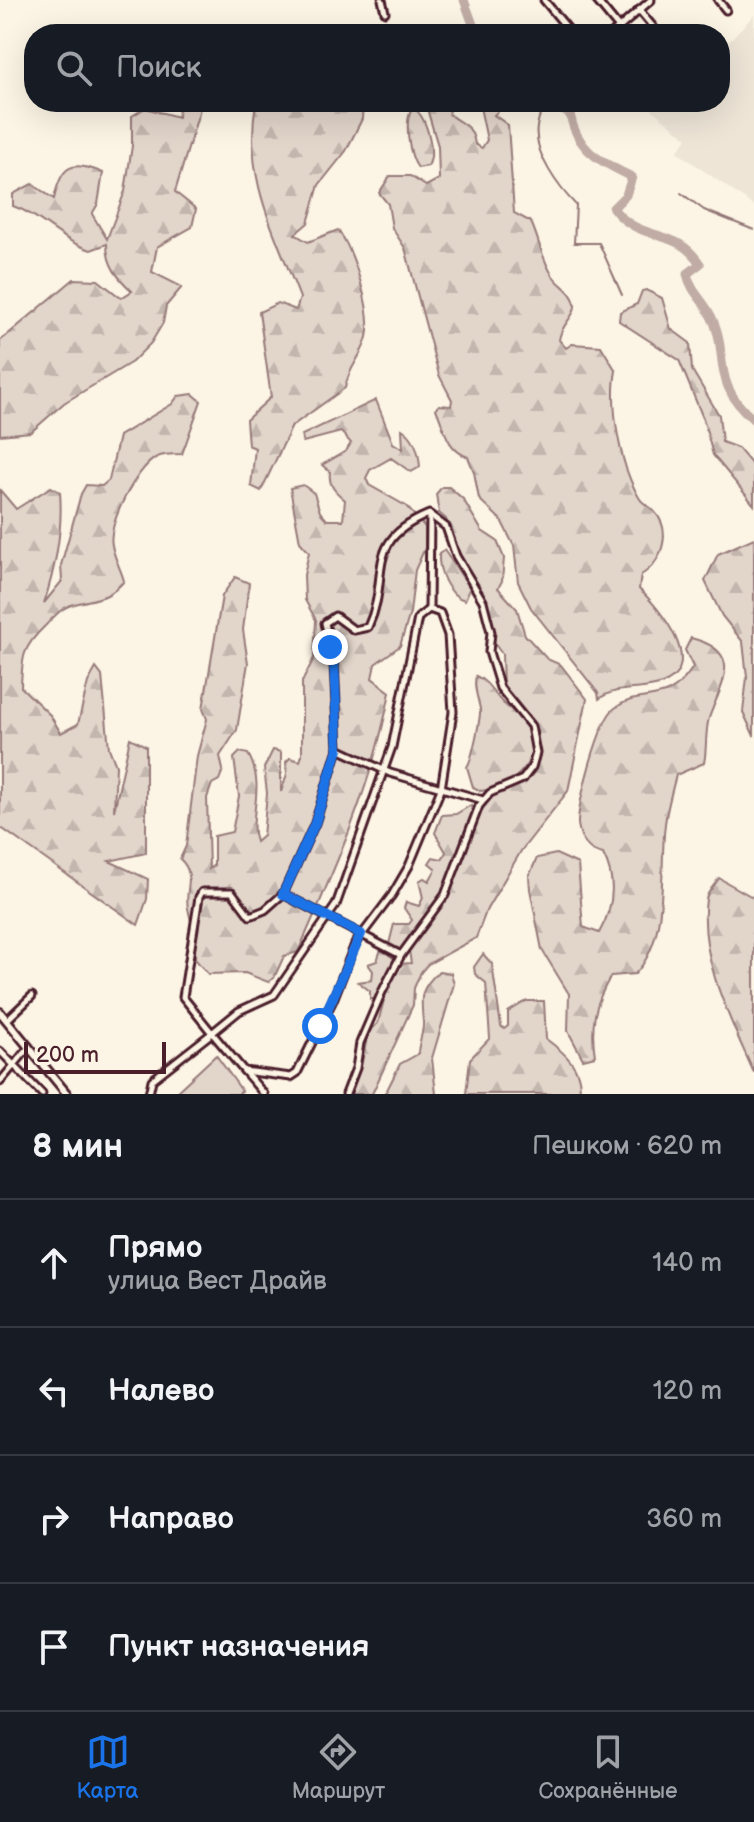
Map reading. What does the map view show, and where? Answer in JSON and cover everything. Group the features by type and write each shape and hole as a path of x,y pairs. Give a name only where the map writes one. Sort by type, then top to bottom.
{"main road":[{"path":"0,1012 67,1094"}],"street":[{"path":"382,0 385,12"},
{"path":"544,0 564,24"},
{"path":"596,0 616,24"},
{"path":"623,24 651,0"},
{"path":"718,0 726,10"},
{"path":"639,10 651,24"},
{"path":"429,609 430,515"},
{"path":"264,1094 183,997 200,894 232,892 250,916 265,910 283,894 315,823 338,749 334,662 325,623 335,616 354,630 368,627 382,558 391,536 411,522 430,515"},
{"path":"346,1094 362,1039 401,955 445,895 483,800 529,773 536,753 534,733 528,720 501,692 489,652 486,607 453,550 446,527 430,515"},
{"path":"149,1094 152,1080 239,1011 270,998 328,918 384,771 414,632 422,613 429,609 440,613 447,629 452,676 452,726 441,789 403,877 361,934 297,1073 287,1077 244,1071"},
{"path":"338,749 384,771 483,800"},
{"path":"283,894 401,955"},
{"path":"7,1020 32,996"},
{"path":"0,1082 29,1047"},
{"path":"0,1051 42,1094"}],"shaded area":[{"path":"754,15 754,206 677,152 687,138 655,112 730,112 730,40"}],"green space":[{"path":"138,112 160,112 178,117 178,112 199,112 175,192 196,209 192,227 157,247 152,272 182,287 166,306 163,323 151,343 132,362 64,403 31,432 0,435 0,341 74,279 98,280 121,298 132,291 114,270 107,244 91,250 70,241 13,206 13,194 32,184 54,199 60,179 69,168 83,167 103,173 98,204 92,214 107,239 125,191 132,146 132,116"},
{"path":"255,112 362,112 346,151 319,185 308,223 295,234 308,242 338,230 350,251 360,281 367,312 367,337 345,388 292,426 261,491 251,486 255,448 248,445 246,420 271,397 259,312 278,303 296,310 300,298 263,203 257,179 253,129"},
{"path":"418,112 426,126 431,153 428,166 418,168 412,155 408,138 410,113"},
{"path":"428,112 449,112 468,128 475,144 482,148 487,140 481,112 497,112 494,115 508,125 514,213 531,222 549,270 574,301 574,310 559,340 566,348 572,344 601,346 616,371 615,414 624,463 640,499 660,519 664,537 655,563 641,575 639,589 668,623 680,652 680,666 674,677 659,685 620,690 599,699 598,693 531,608 518,582 514,546 501,520 479,499 468,457 455,449 444,431 436,409 439,405 451,406 452,400 439,375 405,248 392,228 388,204 379,193 390,176 410,176 426,186 439,179 438,146"},
{"path":"642,291 662,298 671,329 690,343 692,370 719,415 722,442 738,448 754,467 754,505 713,455 703,418 679,360 619,321 620,312 637,304"},
{"path":"193,394 201,401 182,454 160,456 149,463 125,497 114,524 112,545 124,581 107,595 70,605 58,613 32,640 22,667 21,687 50,715 61,733 78,724 88,682 96,668 102,676 109,748 116,766 114,811 130,738 146,746 146,853 109,861 148,879 147,899 138,925 0,827 0,490 16,509 51,487 60,492 57,549 44,603 62,581 61,565 81,494 86,485 102,486 109,480 119,436 172,404 178,396"},
{"path":"376,400 393,443 403,449 402,429 406,432 416,445 420,467 411,472 391,458 370,470 366,478 369,485 406,506 425,527 425,548 415,570 410,613 400,646 375,664 372,678 390,692 374,759 339,856 298,952 284,956 274,978 268,982 245,973 208,974 195,959 187,901 189,877 180,859 186,846 197,756 207,719 203,709 222,596 235,577 249,583 243,630 248,663 237,730 220,756 223,770 219,780 212,784 207,798 209,869 214,865 214,836 232,832 239,796 234,758 240,752 248,754 253,766 257,789 256,842 263,836 267,793 264,768 273,750 281,752 281,792 287,774 286,762 290,758 300,761 302,755 302,682 314,658 316,620 305,600 304,575 309,552 300,542 290,488 303,485 314,493 320,512 327,520 343,520 345,500 333,488 330,472 322,465 346,451 351,443 341,432 303,442 302,435"},
{"path":"442,487 449,487 463,499 482,531 497,541 504,558 502,581 498,588 517,609 525,635 547,659 561,665 587,699 568,791 521,851 487,909 476,938 428,964 421,972 414,988 413,1005 372,1094 350,1094 361,1067 368,1033 378,1023 387,988 400,964 411,963 409,951 448,894 482,807 494,794 526,781 539,759 537,731 503,690 502,654 494,643 486,600 458,553 446,519 439,513 436,494"},
{"path":"754,538 754,736 743,712 747,677 743,642 722,616 705,581 718,554"},
{"path":"444,550 470,588 465,600 454,594 442,575 439,554"},
{"path":"691,638 708,644 724,660 723,681 708,723 704,763 676,775 665,824 661,904 654,942 635,974 611,976 595,1014 595,1056 583,1059 568,1031 569,994 542,950 529,876 537,858 556,854 578,864 583,927 599,933 611,904 612,884 603,854 589,847 579,830 579,814 590,763 602,728 615,708 674,689 683,680 693,667 685,650"},
{"path":"476,676 522,720 532,748 524,769 516,777 505,784 481,791 473,787 467,767 480,714"},
{"path":"471,805 466,838 447,883 422,926 398,951 389,944 394,924 409,924 412,920 404,908 406,902 419,906 423,898 419,881 424,878 429,881 436,869 429,863 433,857 442,859 446,852 435,833 442,815 456,814"},
{"path":"719,878 754,898 754,1073 718,989 707,944 706,899"},
{"path":"381,949 396,960 376,999 370,999 370,991 358,982 372,980 373,971 368,964 377,961"},
{"path":"483,954 492,964 501,1026 504,1029 508,1026 508,1012 526,1001 544,1001 546,1039 576,1069 579,1094 466,1094 470,1059 490,1038 486,983 475,974 474,967"},
{"path":"439,971 451,973 454,984 432,1058 436,1094 385,1094 400,1064 418,1054 423,1026 422,995"},
{"path":"216,1055 242,1091 238,1094 174,1094"}],"waterway":[{"path":"464,0 473,24"},
{"path":"541,112 537,137 543,159 555,180 576,205 574,243 599,243 622,295"},
{"path":"566,112 570,114 573,127 584,146 610,166 632,177 626,195 613,208 635,227 680,244 700,264 687,274 689,280 716,326 722,366 730,392 754,420"},
{"path":"681,193 704,210 754,230"}],"route":[{"path":"320,1026 361,934 283,894 315,823 338,749 334,662 330,647"}]}
